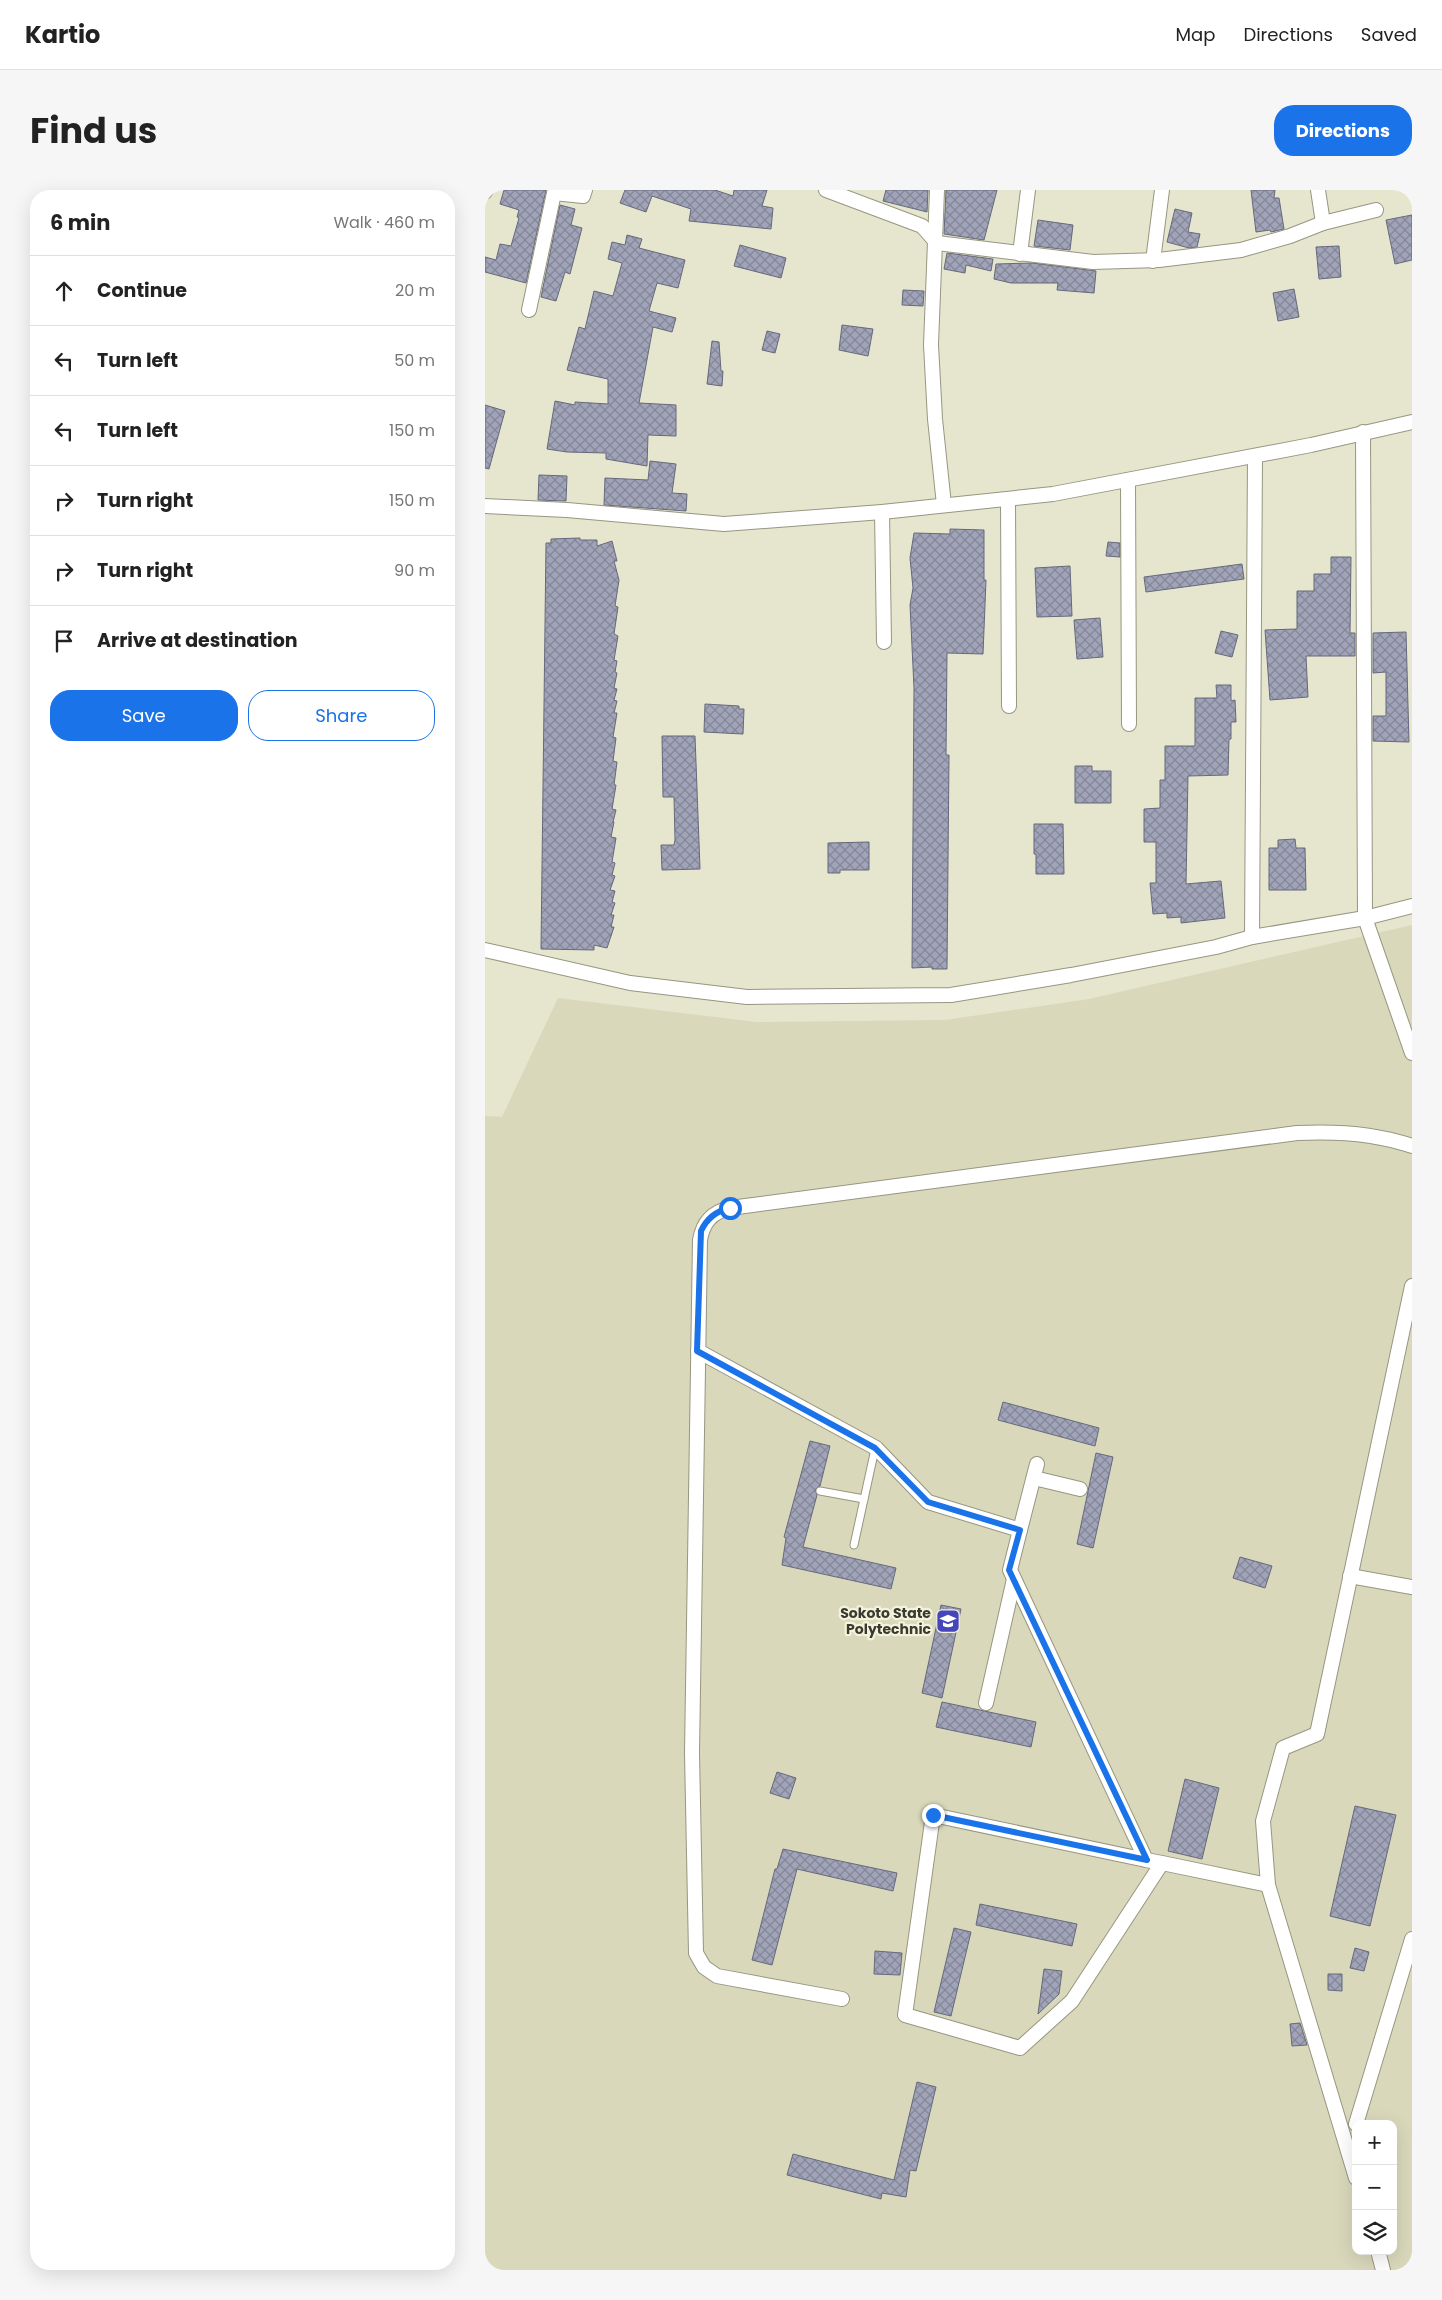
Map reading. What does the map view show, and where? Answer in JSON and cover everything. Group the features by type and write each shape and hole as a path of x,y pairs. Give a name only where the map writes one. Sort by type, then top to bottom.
{"street":[{"path":"529,310 554,193 583,196 585,190"},
{"path":"826,190 922,226 937,243 1093,262 1153,260 1241,250 1290,236 1323,223 1376,210"},
{"path":"937,190 937,243 931,314 931,345 935,419 944,505"},
{"path":"1020,254 1028,190"},
{"path":"1153,260 1162,190"},
{"path":"1318,190 1323,223"},
{"path":"485,506 567,510 724,524 882,512 1053,494 1311,445 1412,422"},
{"path":"1363,432 1365,918 1412,1053"},
{"path":"1252,937 1255,456"},
{"path":"1128,480 1129,724"},
{"path":"1008,499 1009,706"},
{"path":"882,512 884,642"},
{"path":"485,950 630,983 747,996 951,995 1071,975 1216,947 1252,937 1365,918 1412,906"},
{"path":"843,1999 717,1976 703,1967 696,1953 692,1753 699,1240 705,1224 716,1213 723,1210 1297,1133 1336,1131 1396,1140 1412,1146"},
{"path":"1352,2165 1269,1885 1263,1821 1283,1748 1317,1734 1412,1286"},
{"path":"697,1351 875,1448 928,1502 1020,1530"},
{"path":"1037,1464 1009,1570 1147,1860"},
{"path":"1034,1478 1080,1489"},
{"path":"1351,1576 1412,1587"},
{"path":"986,1703 1014,1579"},
{"path":"1162,1863 1072,2000 1020,2048 905,2015 933,1815 1269,1885"},
{"path":"1358,2120 1412,1940"},
{"path":"1348,2152 1352,2138"},
{"path":"1379,2255 1383,2270"}],"lane":[{"path":"854,1545 875,1448"},
{"path":"820,1490 864,1499"}],"shaded area":[{"name":"Sokoto State Polytechnic","path":"1412,925 1412,2270 485,2270 485,1116 502,1117 558,998 756,1022 945,1020 1089,999"}],"building":[{"path":"504,190 546,190 526,283 485,272 485,257 496,260 500,244 511,246 519,218 517,217 519,210 500,204"},
{"path":"625,190 715,190 733,196 734,190 767,190 762,206 773,208 771,229 689,221 691,209 652,196 646,212 620,203"},
{"path":"886,190 928,190 927,212 883,201"},
{"path":"946,190 997,190 984,240 944,234"},
{"path":"1251,190 1275,190 1274,198 1279,198 1284,229 1271,232 1270,230 1256,232"},
{"path":"560,205 575,209 571,225 582,228 570,274 565,272 556,301 541,297"},
{"path":"1175,209 1192,213 1188,232 1200,234 1197,247 1189,248 1167,242"},
{"path":"1412,215 1412,260 1395,264 1386,220"},
{"path":"1038,220 1073,225 1070,250 1034,246"},
{"path":"627,235 642,239 639,248 685,260 678,288 657,283 649,311 676,318 672,332 653,327 639,403 676,405 676,436 648,435 647,466 606,459 606,453 567,452 547,449 555,401 575,405 575,402 608,404 608,379 567,370 579,327 585,329 594,291 613,296 622,263 608,259 612,242 625,245"},
{"path":"740,245 786,258 781,278 734,266"},
{"path":"1339,246 1341,277 1319,279 1316,247"},
{"path":"947,253 993,259 991,271 966,265 965,273 944,269"},
{"path":"1032,263 1096,271 1094,293 1057,290 1058,283 1011,283 994,279 996,264"},
{"path":"1294,289 1299,317 1278,321 1273,293"},
{"path":"903,290 924,291 923,306 902,305"},
{"path":"842,325 873,329 868,356 839,350"},
{"path":"767,331 780,334 775,353 762,350"},
{"path":"712,341 719,342 721,371 723,371 722,386 707,384"},
{"path":"485,405 505,411 489,469 485,468"},
{"path":"650,461 676,464 672,493 687,494 686,511 604,505 605,478 648,480"},
{"path":"539,475 567,476 566,501 538,500"},
{"path":"950,529 984,530 984,580 986,580 983,654 947,653 946,755 949,755 947,969 932,969 932,967 912,968 914,688 910,605 913,588 910,558 914,533 950,534"},
{"path":"580,538 580,540 597,540 597,546 612,541 617,561 614,561 619,580 615,606 618,607 614,634 618,636 614,660 617,661 615,672 617,673 614,688 617,689 614,700 617,701 614,713 617,713 613,737 616,738 613,761 617,762 612,809 616,810 611,837 616,838 612,862 615,863 612,875 615,876 610,890 615,891 612,902 615,903 611,915 614,915 611,927 614,927 607,948 594,945 594,950 541,949 546,543 551,543 551,539"},
{"path":"1108,542 1120,543 1120,557 1106,556"},
{"path":"1331,557 1351,557 1350,633 1355,633 1355,656 1306,656 1308,697 1270,700 1265,630 1297,629 1297,591 1314,591 1314,574 1331,574"},
{"path":"1242,564 1244,579 1146,592 1144,577"},
{"path":"1070,566 1072,616 1037,617 1035,568"},
{"path":"1100,618 1103,657 1077,659 1074,620"},
{"path":"1221,631 1238,635 1232,657 1215,653"},
{"path":"1406,632 1409,742 1373,741 1373,716 1386,716 1386,672 1373,673 1373,633"},
{"path":"1216,685 1231,685 1231,701 1235,700 1236,722 1231,722 1228,775 1188,776 1186,884 1221,881 1225,918 1181,923 1181,917 1167,918 1167,913 1153,914 1150,883 1156,883 1156,842 1144,842 1144,809 1160,808 1160,780 1165,780 1165,746 1195,746 1195,698 1217,698"},
{"path":"705,704 739,706 739,709 744,709 743,734 704,732"},
{"path":"662,736 695,736 700,869 662,870 661,845 674,845 675,840 674,797 663,797"},
{"path":"1075,766 1092,766 1092,771 1111,771 1111,803 1075,803"},
{"path":"1034,824 1063,824 1064,874 1036,874"},
{"path":"1295,839 1296,848 1305,848 1306,890 1269,890 1269,848 1278,848 1278,840"},
{"path":"869,842 869,870 840,870 840,873 828,873 828,843"},
{"path":"1003,1402 1099,1428 1095,1446 998,1420"},
{"path":"810,1441 830,1446 820,1486 815,1490 817,1495 803,1547 896,1568 891,1589 782,1565 786,1538 784,1537"},
{"path":"1096,1453 1113,1457 1093,1548 1077,1544"},
{"path":"1240,1557 1272,1566 1265,1588 1233,1578"},
{"path":"941,1605 961,1609 942,1698 922,1693"},
{"path":"942,1702 1036,1722 1031,1747 936,1727"},
{"path":"777,1772 796,1778 789,1799 770,1793"},
{"path":"1185,1779 1219,1788 1202,1859 1168,1851"},
{"path":"1355,1806 1396,1815 1370,1926 1330,1916"},
{"path":"783,1849 897,1873 893,1891 797,1869 772,1965 752,1960 775,1869 777,1869"},
{"path":"980,1904 1077,1924 1072,1946 976,1925"},
{"path":"954,1928 971,1932 951,2016 934,2012"},
{"path":"1355,1948 1369,1952 1364,1971 1350,1968"},
{"path":"875,1951 902,1953 900,1975 874,1974"},
{"path":"1044,1969 1062,1971 1059,1994 1038,2014"},
{"path":"1328,1974 1342,1974 1342,1991 1328,1990"},
{"path":"1300,2023 1307,2045 1292,2046 1290,2024"},
{"path":"917,2082 936,2087 916,2171 910,2170 906,2197 882,2193 881,2199 787,2175 793,2154 894,2180"}],"place":[{"name":"Sokoto State Polytechnic","path":"948,1621"}],"route":[{"path":"730,1208 716,1213 701,1231 699,1240 697,1351 875,1448 928,1502 1020,1530 1009,1570 1147,1860 933,1815"}]}
